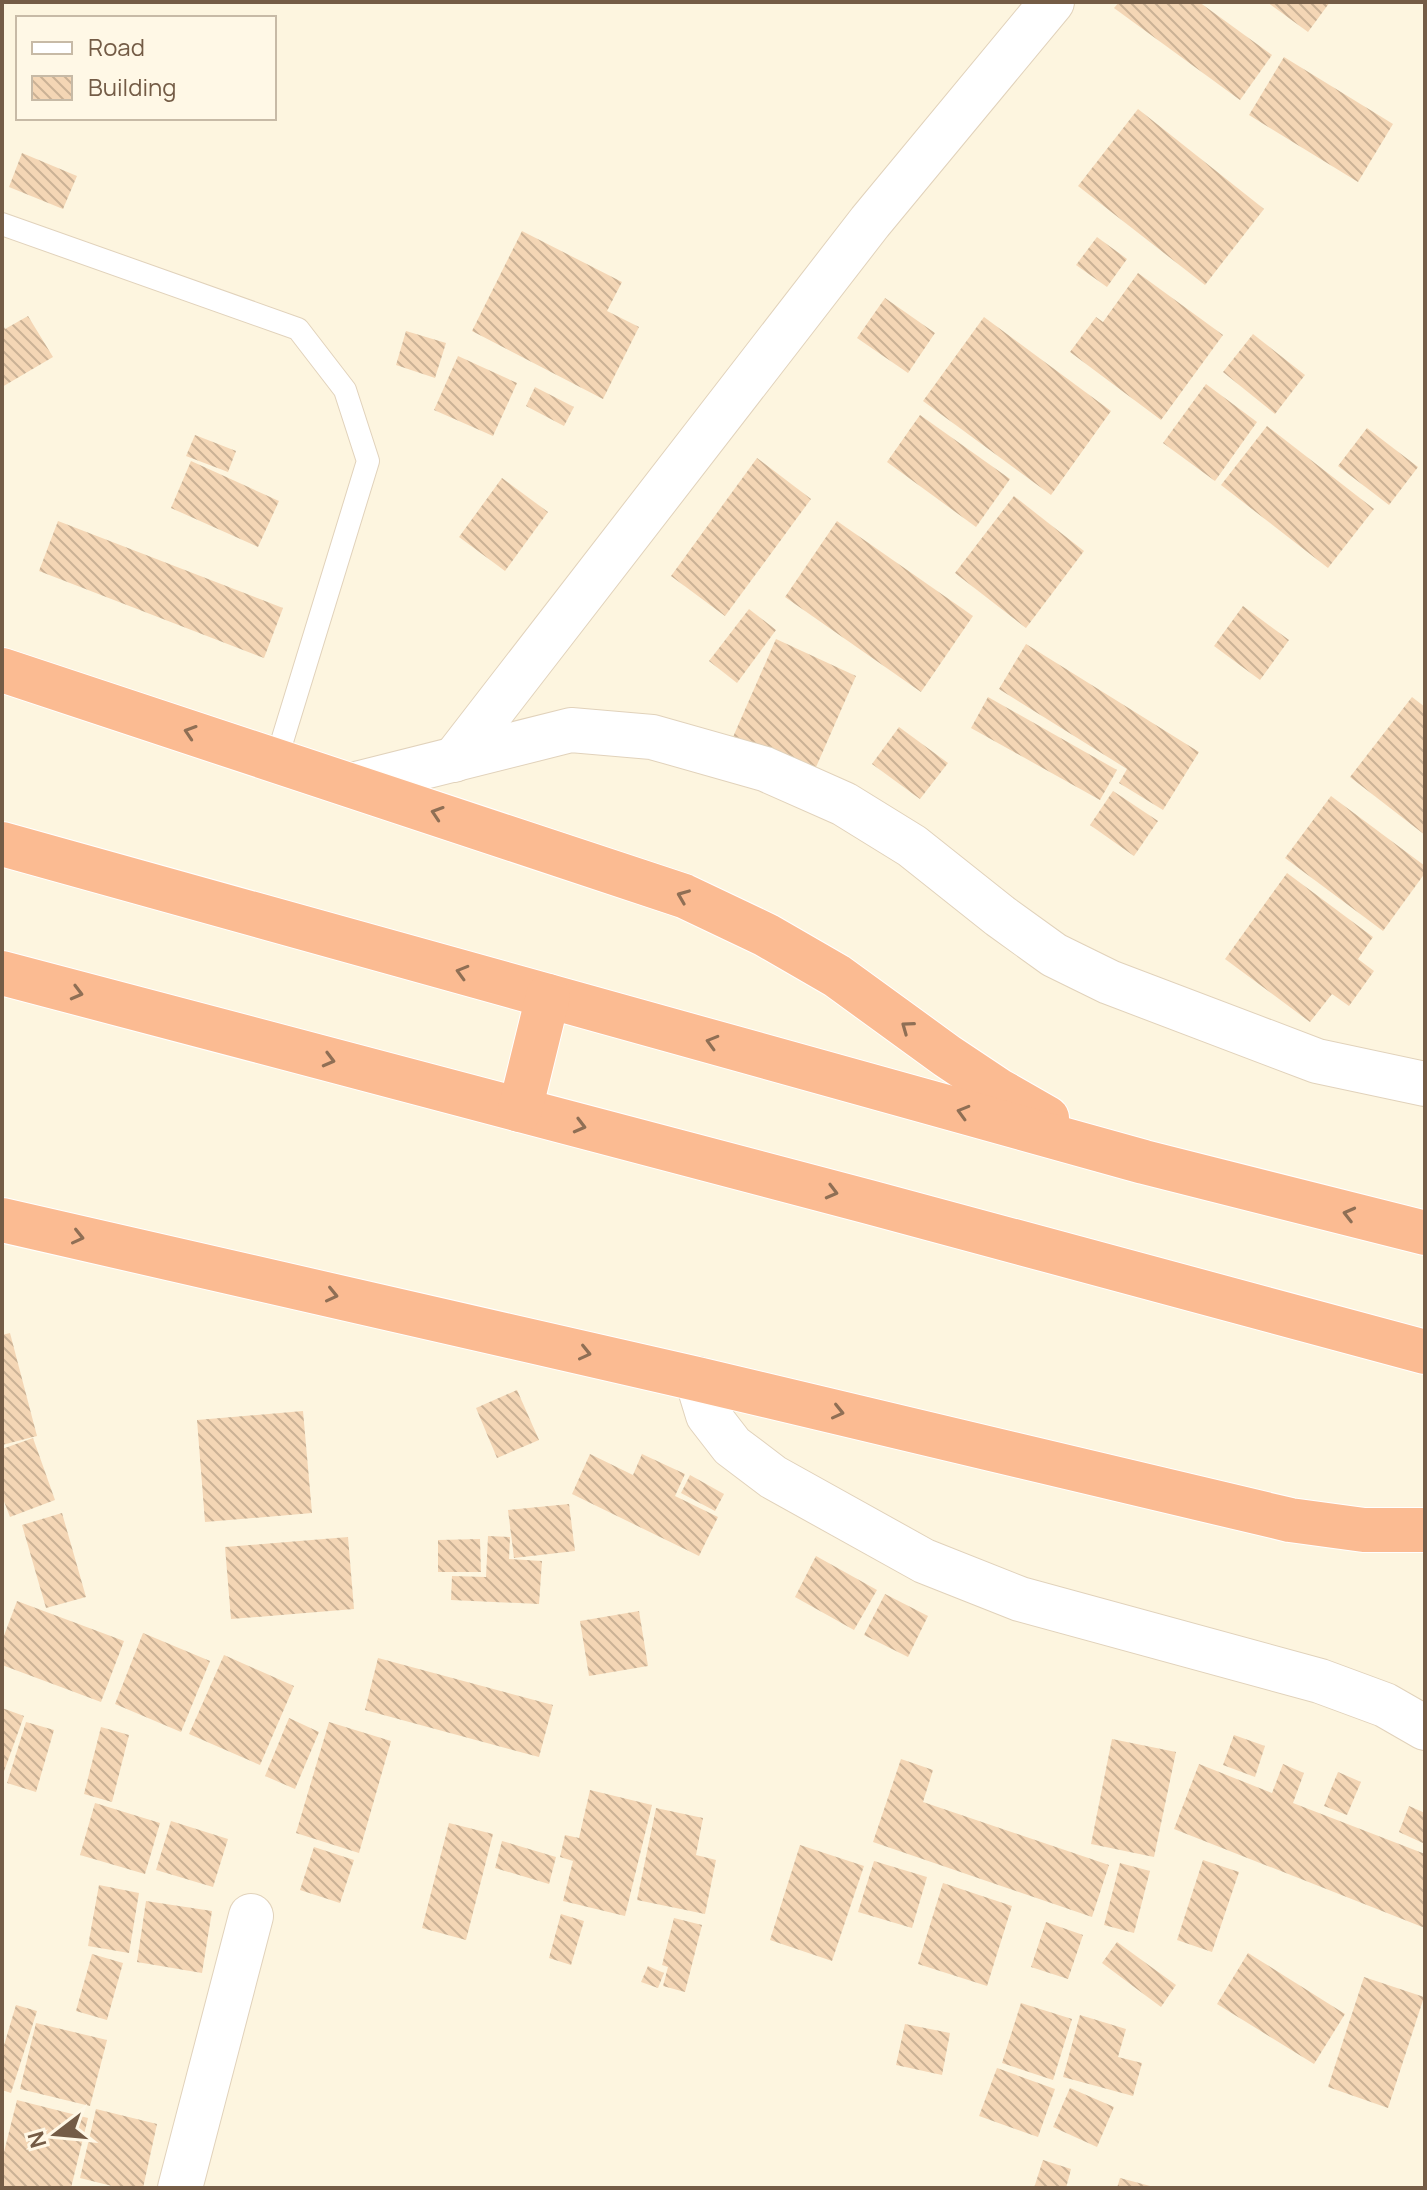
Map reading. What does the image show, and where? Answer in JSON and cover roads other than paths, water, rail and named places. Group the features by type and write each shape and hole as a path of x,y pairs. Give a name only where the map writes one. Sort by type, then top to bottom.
{"highway":[{"path":"2,670 684,896 766,935 837,976 998,1090 1065,1128 1144,1162"},
{"path":"2,844 1144,1162 1425,1233"},
{"path":"2,973 1425,1352"},
{"path":"520,1110 548,996"},
{"path":"2,1220 697,1379 1290,1520 1364,1530 1425,1530"}],"street":[{"path":"454,760 870,222 1052,2"},
{"path":"352,785 571,730 652,737 765,769 844,804 912,846 1054,955 1109,982 1317,1061 1425,1084"},
{"path":"697,1379 708,1415 732,1446 773,1477 924,1561 1020,1599 1320,1681 1385,1705 1425,1728"},
{"path":"180,2188 251,1916"}],"lane":[{"path":"2,224 298,329 345,390 368,461 276,761"}]}
